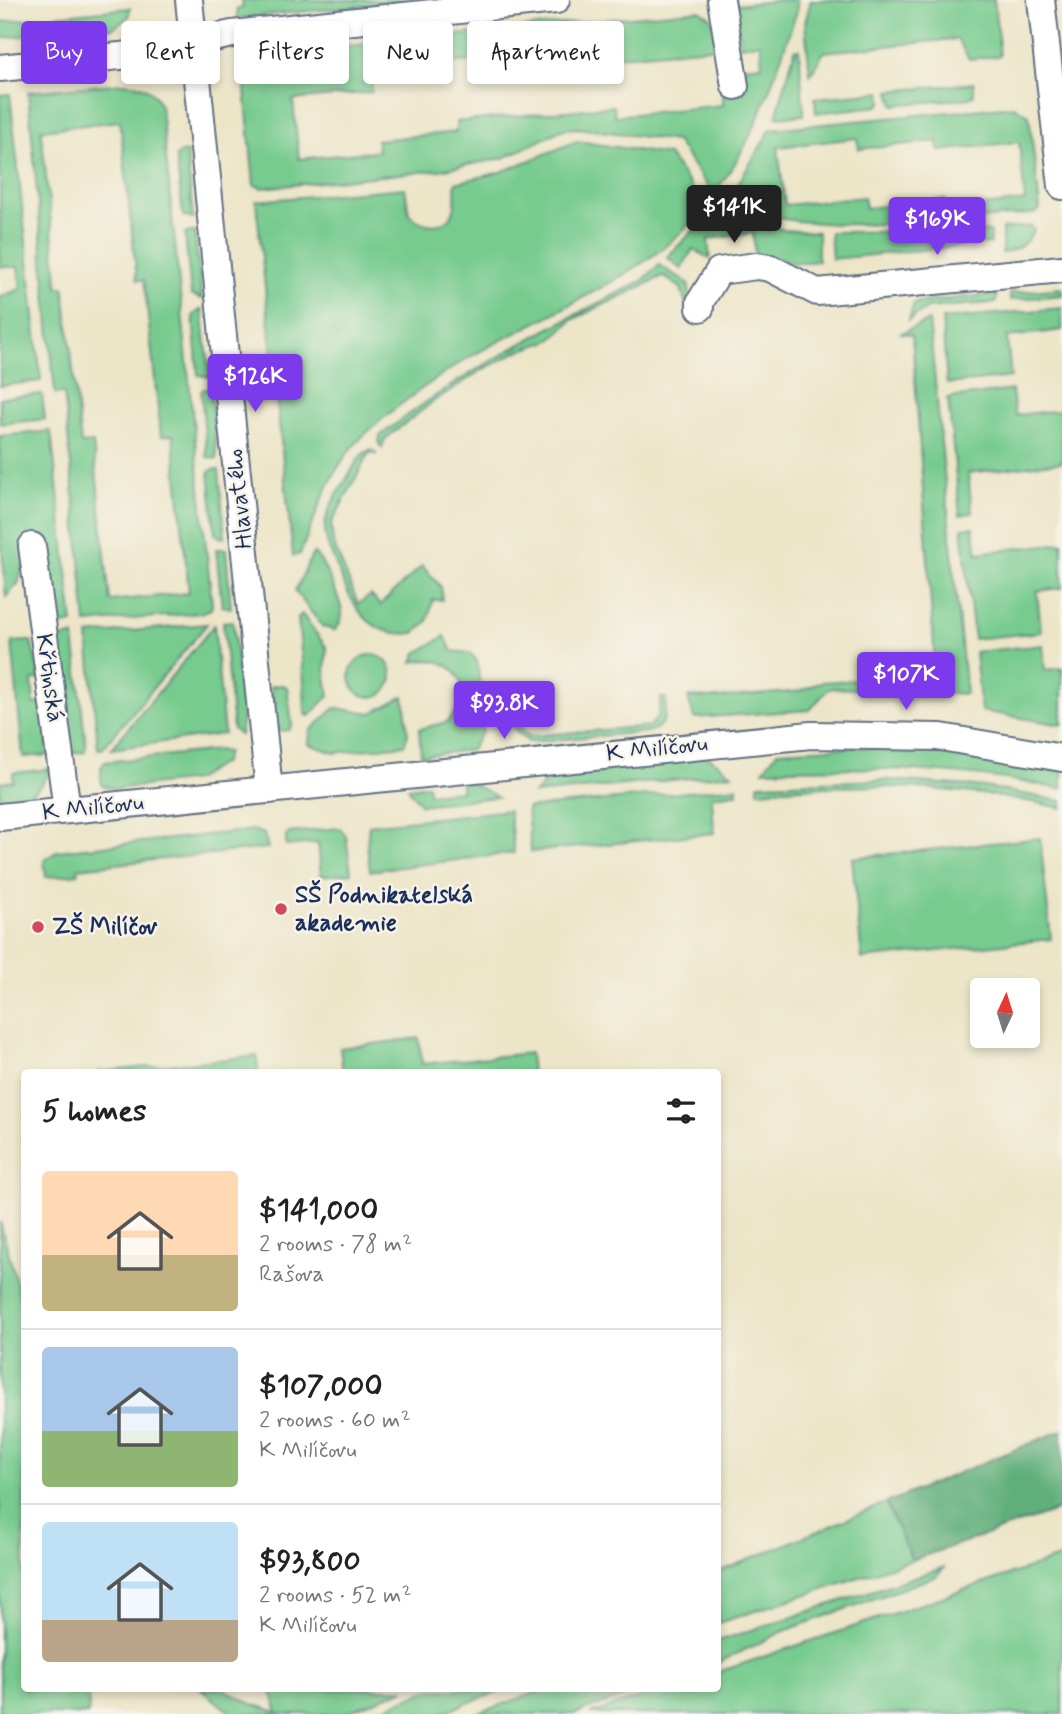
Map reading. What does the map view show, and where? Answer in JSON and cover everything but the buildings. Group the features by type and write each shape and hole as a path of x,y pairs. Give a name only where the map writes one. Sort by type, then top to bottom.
{"street":[{"name":"Hlavatého","path":"189,0 191,21"},
{"path":"220,37 556,0"},
{"path":"721,0 735,86"},
{"path":"1041,0 1062,186"},
{"path":"0,68 121,56"},
{"name":"Hlavatého","path":"197,84 269,790"},
{"path":"700,308 700,302 719,271 757,266 781,273 817,292 1062,269"},
{"name":"Křtinská","path":"32,546 66,810"},
{"name":"K Milíčovu","path":"0,817 811,735 941,737 1062,758"}],"green space":[{"path":"242,0 425,0 237,18 237,9 243,8"},
{"path":"797,0 797,11 753,130 728,174 713,194 676,141 578,128 563,129 504,158 440,170 262,188 254,185 245,84 349,84 349,46 363,44 363,84 372,84 372,92 293,100 299,159 378,151 377,140 456,132 456,122 614,106 615,116 723,105 723,94 745,92 743,67 762,65 760,43 740,46 736,5"},
{"path":"811,0 994,0 1000,56 969,59 957,39 824,52 810,75 805,23"},
{"path":"130,8 129,17 113,28 107,29 107,21 21,21 21,36 0,38 0,22"},
{"path":"700,10 711,18 722,47 624,56 624,21 592,21"},
{"path":"467,34 467,61 453,63 453,35"},
{"path":"799,49 804,115 776,117 795,50"},
{"path":"121,83 142,86 151,92 161,108 211,609 200,613 86,623 64,393 55,394 28,92","holes":["120,121 137,280 144,280 161,436 173,435 189,593 110,601 93,443 81,444 64,287 58,287 41,130"]},
{"path":"974,83 974,94 970,98 894,105 890,91"},
{"path":"881,92 882,102 878,106 816,113 815,98"},
{"path":"10,94 41,381 0,386 0,297 21,289 18,267 0,267 0,95"},
{"path":"1014,106 1029,115 1040,209 1036,213 1008,216 877,224 788,219 754,211 733,198 733,192 771,129","holes":["857,138 859,149 938,141 939,151 1019,142 1025,201 947,210 945,199 866,208 864,197 785,205 778,147"]},
{"path":"577,141 668,155 701,200 692,221 669,243 638,266 468,358 383,418 348,452 324,494 300,554 293,556 256,201 405,188 409,214 426,224 439,224 450,218 453,212 455,183 501,172"},
{"path":"181,152 187,153 193,219 183,216 176,156"},
{"path":"723,207 784,230 818,232 818,261 794,263 755,254 753,233 708,239 710,259 693,249 681,269 667,257 713,211"},
{"path":"1031,226 1034,230 1025,242 1002,253 1002,229"},
{"path":"195,232 202,299 191,295 185,234"},
{"path":"830,232 991,233 991,243 832,259"},
{"path":"659,265 688,283 693,314 689,315 681,288 663,276 572,320 551,340 516,352 482,370 434,401 385,439 382,448 379,444 380,436 442,391 540,333 642,281"},
{"path":"1062,288 1062,295 1010,300 1010,293"},
{"path":"997,294 996,302 928,308 909,320 914,303"},
{"path":"1062,308 1062,330 1007,337 1011,377 947,384 942,319"},
{"path":"202,309 210,377 198,375 193,315"},
{"path":"929,321 966,694 833,688 827,690 810,710 694,718 688,697 716,698 801,691 821,682 936,676 912,335 901,333"},
{"path":"211,390 217,459 207,457 201,391"},
{"path":"1012,390 1015,415 1062,410 1062,462 968,473 972,513 960,515 948,398"},
{"path":"42,394 45,419 0,424 0,398"},
{"path":"51,431 73,623 53,627 23,567 18,584 6,597 0,526 0,436"},
{"path":"371,450 377,454 369,453 331,524 333,542 358,604 371,595 380,605 422,566 441,587 442,600 433,600 427,622 414,633 385,630 373,625 364,616 348,594 326,537 326,519 335,499 359,459"},
{"path":"219,470 225,537 222,538 215,534 209,472"},
{"path":"973,527 977,553 1062,543 1062,588 1037,591 1041,632 974,639 962,528"},
{"path":"216,549 226,549 231,608 222,606"},
{"path":"313,553 326,571 341,608 341,618 335,630 323,627 295,591"},
{"path":"302,614 327,648 325,669 329,696 309,716 305,714 298,618"},
{"path":"233,621 243,716 240,735 233,729 223,622"},
{"path":"207,624 102,749 98,749 88,635"},
{"path":"214,625 224,734 111,749"},
{"path":"74,636 86,747 84,752 69,753 52,639"},
{"path":"445,636 452,651 470,653 477,661 484,717 482,732 471,750 421,756 419,729 447,722 463,702 460,681 450,667 434,661 413,662 417,653"},
{"path":"31,641 40,679 32,680 34,704 43,703 49,755 23,757 12,642"},
{"path":"1043,645 1045,670 1062,668 1062,725 981,711 975,652"},
{"path":"371,655 386,661 392,676 386,691 371,697 356,691 350,676 356,661"},
{"path":"527,681 527,685 513,698 510,709 529,736 650,726 658,716 661,698 666,698 665,716 661,725 646,732 529,742 510,722 506,709 507,695"},
{"path":"271,686 287,687 292,724 289,730 280,731 274,715"},
{"path":"404,696 408,735 404,745 334,753 309,744 310,731 335,708 372,713"},
{"path":"850,747 951,751 1062,769 1062,789 987,777 913,770 763,770 778,751"},
{"path":"217,750 227,752 224,762 195,780 115,789 101,785 101,767 105,762"},
{"path":"708,756 732,774 534,794 554,773"},
{"path":"50,769 42,784 31,794 0,802 0,782 13,781 13,773"},
{"path":"888,780 984,787 1062,801 1062,808 987,795 911,788 834,787 758,791 758,784"},
{"path":"461,781 470,782 497,797 421,805 408,788 428,785 429,794 461,791"},
{"path":"737,787 737,793 712,796 714,833 531,852 527,808"},
{"path":"509,810 514,853 370,871 367,845 369,825"},
{"path":"340,828 346,836 351,873 321,876 318,843 286,846 286,836 289,833"},
{"path":"253,830 264,834 268,848 78,868 78,874 46,877 44,861 57,851"},
{"path":"1040,838 1051,939 862,959 852,858"},
{"path":"419,1038 422,1064 530,1053 532,1069 343,1069 340,1048"},
{"path":"257,1056 258,1069 127,1069"},
{"path":"0,1221 21,1307 21,1692 89,1692 88,1714 0,1714"},
{"path":"1062,1430 1062,1509 912,1560 886,1503"},
{"path":"886,1503 912,1560 721,1622 721,1571"},
{"path":"1062,1557 1062,1714 590,1714 658,1692 721,1692 721,1671"},
{"path":"945,1567 935,1577 784,1631 721,1662 721,1640"},
{"path":"205,1692 230,1692 252,1704 278,1712 271,1692 398,1692 343,1714 232,1714"},
{"path":"424,1692 498,1692 438,1714 369,1714"},
{"path":"537,1692 638,1692 574,1714 475,1714"}],"place":[{"name":"SŠ Podnikatelská akademie","path":"281,909"},
{"name":"ZŠ Milíčov","path":"38,927"}]}
